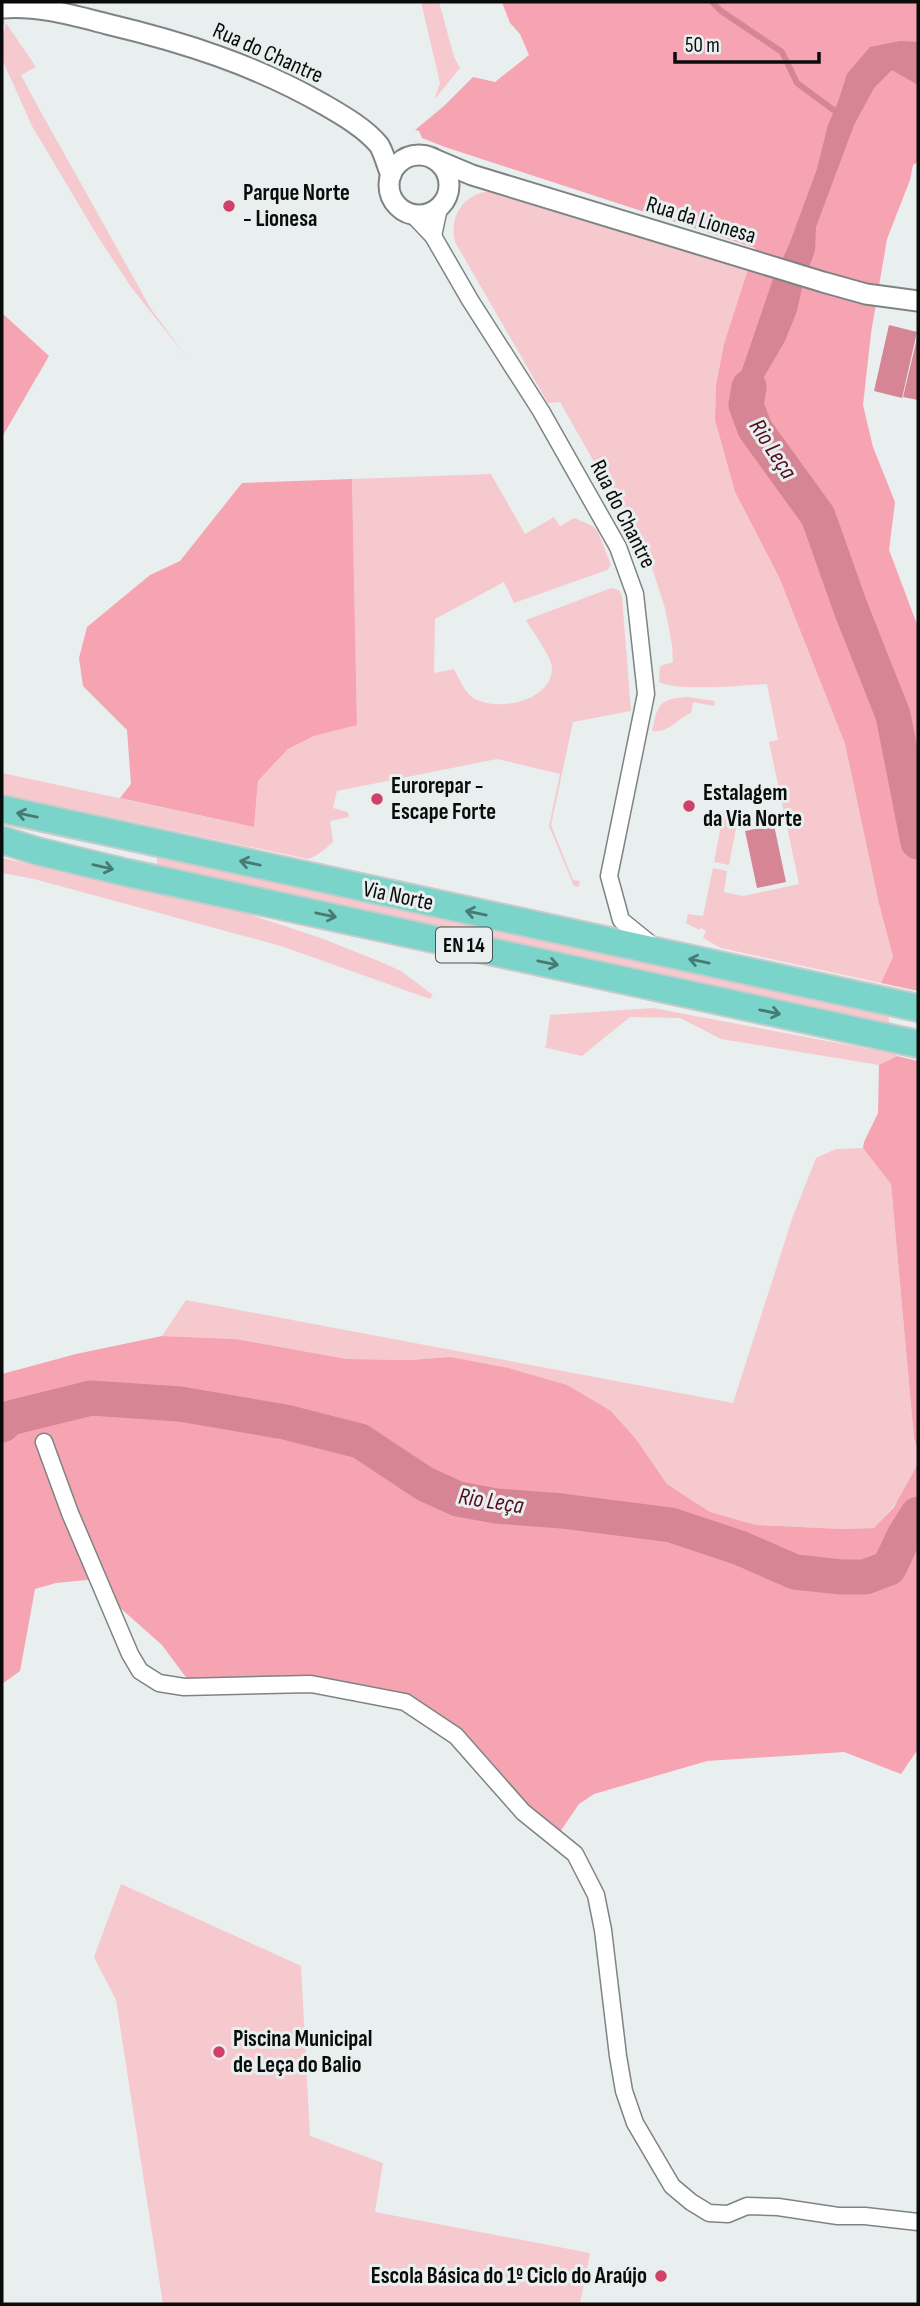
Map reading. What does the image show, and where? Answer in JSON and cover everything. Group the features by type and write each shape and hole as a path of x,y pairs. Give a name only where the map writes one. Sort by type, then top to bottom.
{"highway":[{"name":"Via Norte","path":"2,809 918,1009"},
{"name":"Via Norte","path":"2,840 141,876 918,1044"}],"street":[{"name":"Rua do Chantre","path":"2,8 21,6 47,9 165,38 225,58 287,84 335,111 365,132 380,147 391,175"},
{"name":"Rua do Chantre","path":"380,147 412,156"},
{"path":"433,236 439,208 446,198 449,185 446,172 434,159 423,155 401,161 391,175 389,190 395,203 413,215 427,215 439,208"},
{"name":"Rua da Lionesa","path":"434,159 472,175 823,282 866,294 918,301"},
{"path":"449,185 472,175"},
{"name":"Rua do Chantre","path":"413,215 433,236 470,300 548,422 618,547 635,594 646,694 609,876 621,920 660,952"},
{"path":"44,1442 70,1513 130,1654 140,1671 159,1683 184,1687 311,1684 405,1702 456,1736 523,1812 575,1854 596,1895 624,2091 635,2123 672,2186 709,2213 728,2214 747,2206 778,2207 838,2216 918,2222"}],"shaded area":[{"path":"421,2 439,2 454,57 460,68 434,100 440,83"},
{"path":"502,2 918,2 918,162 913,165 910,180 887,239 871,333 863,405 873,447 895,502 889,550 918,627 918,991 881,983 893,957 845,744 779,577 735,492 715,420 716,385 724,344 755,248 422,138 419,131 415,130 473,77 495,82 529,55 520,34 510,23"},
{"path":"6,23 36,67 21,75 32,96 151,309 188,359 131,287 32,126 2,59"},
{"path":"900,41 918,42 918,85 892,70 874,88 854,125 816,227 815,251 803,283 797,311 785,341 761,382 756,398 773,429 747,432 733,396 772,282 789,245 817,169 828,125 847,74 870,47"},
{"path":"488,191 503,193 749,271 724,344 716,385 715,420 735,492 779,577 845,744 893,958 881,983 721,948 703,938 706,931 686,923 688,914 703,916 713,868 727,871 724,892 743,896 799,884 769,742 778,740 767,684 682,687 659,682 660,666 673,662 672,645 665,608 649,559 560,402 548,403 455,242 454,224 460,209 471,198"},
{"path":"2,313 49,356 2,437"},
{"path":"889,325 917,332 902,398 874,391"},
{"path":"918,334 918,400 903,397"},
{"path":"491,474 525,534 554,517 560,526 574,518 593,526 598,532 611,565 607,570 514,603 504,582 435,619 434,673 454,669 469,694 482,702 507,704 521,701 543,689 550,680 552,668 526,620 611,588 619,590 622,596 631,711 573,722 551,825 573,880 580,881 579,886 573,884 549,826 560,774 497,759 337,791 333,808 348,812 349,817 330,821 333,842 308,859 2,794 2,773 254,827 258,781 288,749 314,736 357,724 352,479"},
{"path":"352,479 357,725 314,736 288,749 258,781 254,827 120,798 131,784 127,730 83,686 79,658 87,627 150,575 180,561 242,483"},
{"path":"687,697 715,701 714,706 693,702 691,713 664,730 652,731 661,705 671,699"},
{"path":"724,809 739,812 729,865 714,862"},
{"path":"774,825 786,882 757,888 745,831"},
{"path":"157,857 888,1015 890,1025 157,867"},
{"path":"2,858 227,907 321,938 381,962 401,971 433,995 430,999 281,946 34,879 2,873"},
{"path":"653,1008 897,1056 879,1065 721,1039 680,1018 630,1017 582,1056 543,1047 546,1046 550,1015"},
{"path":"897,1056 918,1061 918,1452 914,1438 891,1184 863,1148 878,1113 879,1065"},
{"path":"863,1148 891,1184 918,1458 913,1478 894,1506 874,1528 756,1525 710,1512 667,1484 636,1439 611,1411 450,1357 410,1360 347,1359 236,1339 162,1336 186,1300 733,1403 793,1216 816,1158 836,1149"},
{"path":"162,1336 236,1339 347,1359 410,1360 450,1357 508,1368 567,1385 611,1411 636,1439 667,1484 710,1512 756,1525 874,1528 894,1507 918,1464 918,1749 901,1774 844,1752 707,1761 594,1794 579,1804 560,1832 537,1820 480,1764 387,1689 279,1676 261,1685 188,1680 162,1645 101,1591 96,1579 56,1583 35,1589 20,1671 2,1684 2,1374 76,1354"},
{"path":"121,1884 301,1966 310,2136 383,2163 375,2212 590,2253 580,2304 163,2304 116,2000 94,1957"}],"waterway":[{"path":"712,2 782,52 797,83 839,114"},
{"name":"Rio Leça","path":"749,387 746,405 755,429 818,516 893,715 918,842"},
{"name":"Rio Leça","path":"2,1425 10,1418 91,1398 180,1404 285,1422 360,1441 425,1484 458,1499 496,1506 562,1511 671,1525 740,1548 795,1572 841,1577 865,1577 889,1568 918,1514"}],"place":[{"name":"Parque Norte - Lionesa","path":"229,206"},
{"name":"Eurorepar - Escape Forte","path":"377,799"},
{"name":"Estalagem da Via Norte","path":"689,806"},
{"name":"Piscina Municipal de Leça do Balio","path":"219,2052"},
{"name":"Escola Básica do 1º Ciclo do Araújo","path":"661,2276"}]}
